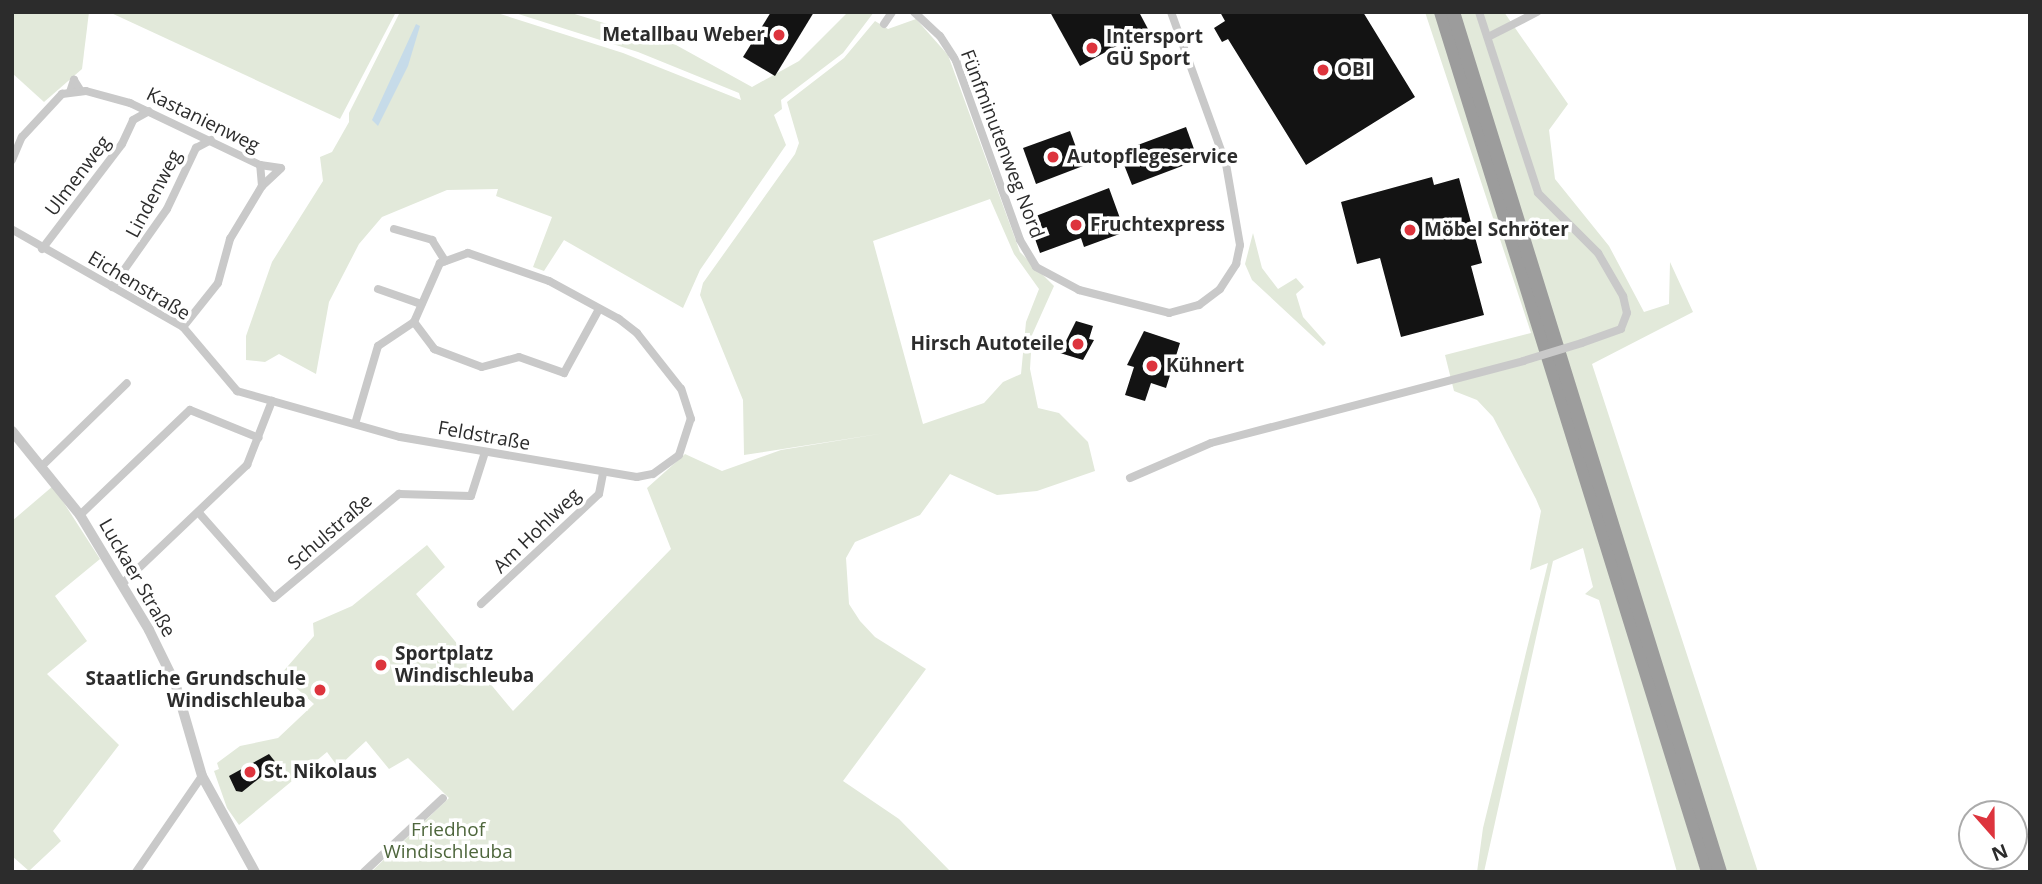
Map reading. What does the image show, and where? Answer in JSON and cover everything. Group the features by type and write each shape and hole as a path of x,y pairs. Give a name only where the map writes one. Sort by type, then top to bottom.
{"highway":[{"path":"1441,12 1708,872"},
{"path":"1454,12 1720,872"}],"street":[{"path":"884,24 892,12"},
{"name":"Fünfminutenweg Nord","path":"914,12 940,36 956,61 1020,240 1036,267 1079,290 1169,313 1199,305 1220,289 1236,264 1240,245 1226,164 1171,12"},
{"path":"1130,478 1211,443 1523,361 1621,329 1627,313 1623,296 1598,253 1538,193 1479,12"},
{"path":"1488,37 1537,12"},
{"name":"Kastanienweg","path":"12,160 22,137 70,92 83,91 130,103 260,166 281,168 262,186"},
{"path":"130,103 133,120 149,111"},
{"name":"Ulmenweg","path":"42,248 122,144 133,120"},
{"name":"Lindenweg","path":"193,132 196,148"},
{"name":"Lindenweg","path":"112,287 142,250 196,148 211,140"},
{"path":"183,327 218,283 230,239 262,186 260,166"},
{"name":"Eichenstraße","path":"12,229 183,327 237,391 272,401"},
{"path":"394,229 432,240 445,261"},
{"path":"355,424 378,346 414,321 432,274 445,261 482,255 549,281 599,309 564,373 519,356 482,367 434,349 414,321"},
{"path":"378,289 421,304"},
{"name":"Feldstraße","path":"272,401 355,424 485,452 603,474 653,474 685,449 691,419 681,389 637,333 599,309"},
{"path":"43,465 127,383"},
{"path":"122,584 247,465 272,401"},
{"path":"80,515 190,410 259,438"},
{"name":"Luckaer Straße","path":"12,431 43,465 80,515 122,584 175,683 202,776 255,872"},
{"name":"Schulstraße","path":"199,513 259,583 278,597 399,494 471,496 485,452"},
{"name":"Am Hohlweg","path":"481,604 598,494 603,474"},
{"path":"136,872 202,776"},
{"path":"364,872 443,798"}],"green space":[{"path":"12,12 89,12 82,69 44,102 12,73"},
{"path":"109,12 396,12 340,119"},
{"path":"400,12 494,12 623,53 741,100 739,93 638,52 512,12 568,12 676,45 752,87 799,61 848,12 874,12 843,53 781,100 782,109 774,115 786,145 700,270 683,308 564,240 544,271 533,267 552,217 496,196 498,189 447,190 382,217 359,244 329,302 316,374 279,354 265,362 246,360 246,336 272,262 323,181 320,157 332,152 349,122 349,113"},
{"path":"1425,12 1504,12 1568,104 1549,130 1555,179 1609,246 1644,312 1669,304 1670,262 1693,312 1592,364 1758,872 1725,872 1600,542 1701,872 1677,872 1599,600 1585,594 1593,587 1583,548 1553,561 1484,872 1477,872 1483,828 1548,563 1530,570 1541,511 1493,417 1477,400 1454,391 1445,355 1531,333"},
{"name":"Friedhof Windischleuba","path":"916,19 948,55 1020,252 1054,286 1032,335 1030,369 1038,408 1059,413 1088,442 1095,471 1037,491 997,495 950,474 920,515 855,542 846,558 849,604 860,621 875,637 926,669 843,781 899,819 951,872 371,872 449,798 408,758 389,769 366,741 338,767 327,752 239,825 227,808 214,771 219,769 217,763 240,746 278,738 314,704 281,674 314,636 313,623 352,606 427,545 445,567 416,594 513,711 671,549 647,488 685,454 722,471 781,450 885,433 744,455 743,400 700,295 703,283 795,154 799,143 787,102 844,58 875,21 888,29","holes":["990,199 1014,254 1039,289 1026,322 1021,374 1003,382 984,403 923,424 873,241"]},
{"path":"1253,233 1262,268 1278,289 1296,278 1304,287 1296,294 1303,317 1326,343 1323,346 1252,280 1245,264"},
{"path":"53,486 100,559 55,596 87,641 47,674 119,745 53,831 61,841 29,871 12,856 12,521"}],"water":[{"path":"416,24 420,26 408,66 378,126 372,120"}],"building":[{"name":"Metallbau Weber","path":"771,12 814,12 775,76 743,57"},
{"name":"Intersport GÜ Sport","path":"1050,12 1139,12 1148,29 1080,66"},
{"name":"OBI","path":"1220,12 1363,12 1415,97 1306,165 1228,39 1222,42 1214,28 1225,21"},
{"path":"1186,127 1198,160 1132,185 1119,152"},
{"name":"Autopflegeservice","path":"1070,131 1083,166 1036,184 1023,148"},
{"name":"Möbel Schröter","path":"1432,177 1434,185 1459,178 1482,263 1471,266 1484,315 1401,337 1380,258 1357,264 1341,202"},
{"name":"Fruchtexpress","path":"1109,188 1125,232 1084,247 1081,238 1040,253 1028,219"},
{"name":"Hirsch Autoteile","path":"1076,321 1093,326 1089,339 1094,340 1083,360 1060,353"},
{"name":"Kühnert","path":"1144,331 1180,343 1166,388 1151,383 1145,401 1125,395 1134,367 1127,365"},
{"name":"St. Nikolaus","path":"269,754 277,764 242,792 236,791 229,776"}],"place":[{"name":"Metallbau Weber","path":"779,35"},
{"name":"Intersport GÜ Sport","path":"1092,48"},
{"name":"OBI","path":"1323,70"},
{"name":"Autopflegeservice","path":"1053,157"},
{"name":"Fruchtexpress","path":"1076,225"},
{"name":"Möbel Schröter","path":"1410,230"},
{"name":"Hirsch Autoteile","path":"1078,344"},
{"name":"Kühnert","path":"1152,366"},
{"name":"Sportplatz Windischleuba","path":"381,665"},
{"name":"Staatliche Grundschule Windischleuba","path":"320,690"},
{"name":"St. Nikolaus","path":"250,772"}]}
